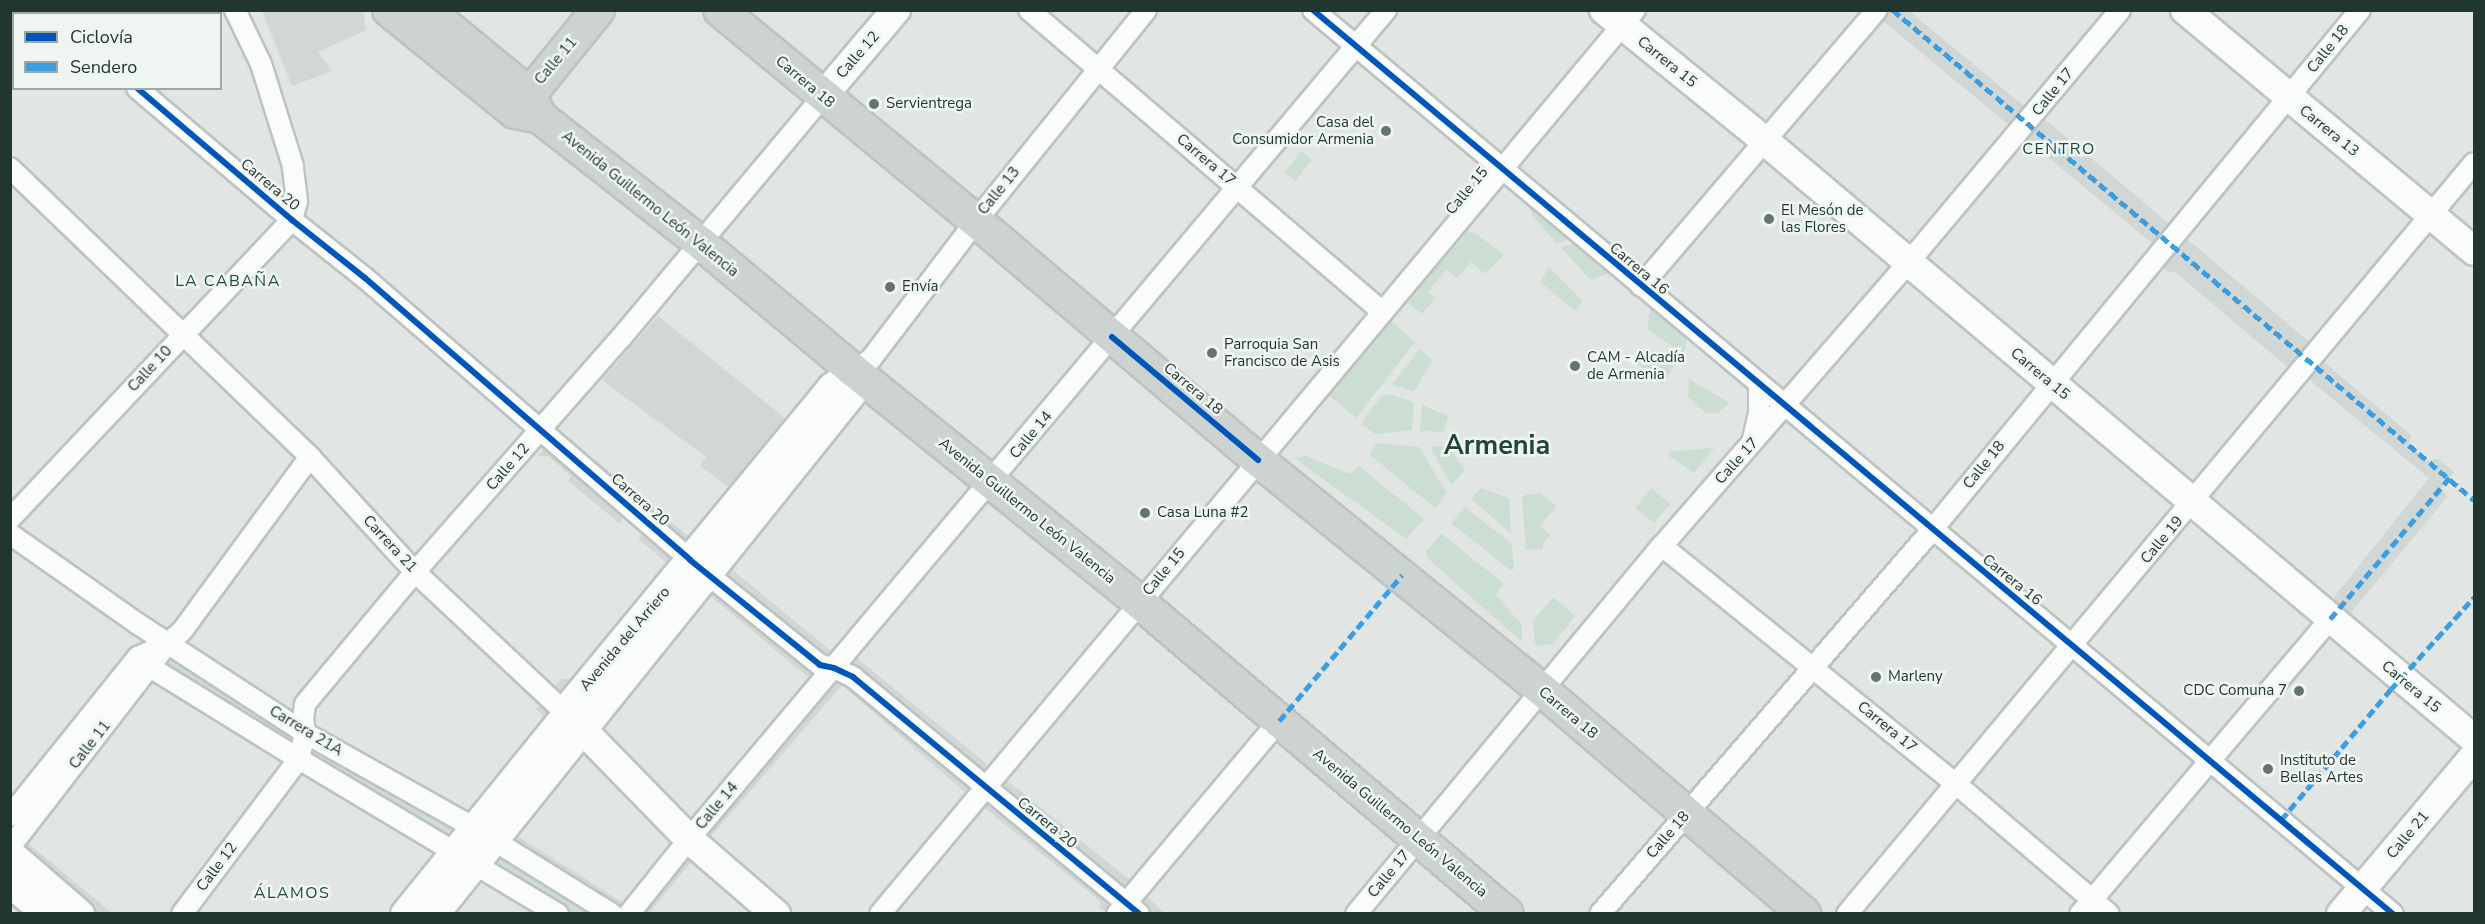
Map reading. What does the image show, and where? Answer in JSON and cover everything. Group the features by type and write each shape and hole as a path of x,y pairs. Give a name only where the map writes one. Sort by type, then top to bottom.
{"main road":[{"name":"Avenida Guillermo León Valencia","path":"388,10 528,107 702,243 859,375 1139,602 1507,914"},
{"name":"Avenida Guillermo León Valencia","path":"427,10 528,107"},
{"name":"Calle 11","path":"528,107 598,10"},
{"name":"Carrera 18","path":"720,10 976,221 1258,460 1541,689 1804,914"}],"street":[{"path":"235,10 261,64 293,166 297,201 292,220"},
{"name":"Calle 12","path":"182,914 299,759 306,733 303,719 305,704 415,572 702,243 896,10"},
{"name":"Carrera 17","path":"1029,10 1382,311"},
{"name":"Calle 13","path":"859,375 976,221 1146,10"},
{"name":"Carrera 16","path":"1313,10 2392,914"},
{"name":"Calle 14","path":"629,914 689,839 1386,10"},
{"path":"1641,286 1877,10"},
{"name":"Calle 17","path":"1356,914 1541,689 1908,263 2120,10"},
{"name":"Carrera 13","path":"2185,10 2475,251"},
{"name":"Calle 18","path":"1600,914 1932,530 2050,383 2360,10"},
{"name":"Carrera 15","path":"1620,16 1908,263 2475,739"},
{"name":"Calle 15","path":"880,914 1503,167 1620,16"},
{"name":"Carrera 20","path":"139,90 292,220 365,278 698,567 820,665 834,668 853,677 1127,910"},
{"name":"Calle 19","path":"1847,914 2193,503 2289,383 2475,164"},
{"name":"Carrera 21","path":"10,168 310,457 415,572 574,722 689,839 776,914"},
{"path":"1479,195 1496,186 1517,180"},
{"name":"Calle 10","path":"10,519 292,220"},
{"name":"Avenida del Arriero","path":"418,912 574,722 570,705 698,567 859,375"},
{"path":"1750,447 1758,426 1759,386"},
{"name":"Calle 11","path":"10,816 144,662 182,631 310,457"},
{"name":"Carrera 21A","path":"10,534 168,643 306,733 484,834 612,914"},
{"name":"Carrera 17","path":"1662,546 1955,783 2086,906 2109,914"},
{"path":"2086,906 2330,619"},
{"name":"Calle 11","path":"11,860 144,662"},
{"name":"Carrera 21A","path":"144,662 299,759 558,914"},
{"path":"1127,910 1279,721"},
{"name":"Calle 21","path":"2341,914 2475,756"},
{"path":"11,860 47,914"},
{"path":"11,860 80,914"}],"shaded area":[{"path":"262,11 363,11 366,30 318,52 332,71 292,86"},
{"path":"1871,11 1909,11 2024,106 2027,104 2327,357 2324,362 2411,435 2409,445 2428,461 2439,459 2454,472 2440,489 2448,496 2348,616 2331,601 2429,478 2307,378 2304,381 2175,272 2168,272 2146,253 2153,244"},
{"path":"658,316 790,422 724,563 836,655 843,647 1131,881 1164,913 1107,913 1100,908 1100,901 959,787 842,685 707,841 734,865 716,883 691,862 649,913 532,913 482,881 479,885 433,853 547,719 536,709 561,679 571,679 666,562 638,539 642,534 623,518 619,523 568,481 571,476 548,456 537,456 560,431 692,539 717,508 714,506 728,487 700,465 706,457 602,380","holes":["708,594 809,678 690,822 600,732 657,660 651,655","582,754 668,838 669,845 622,902 516,835"]},
{"path":"10,825 28,843 112,913 21,913 11,908"}],"green space":[{"path":"1301,151 1312,160 1295,181 1285,172"},
{"path":"1530,202 1568,239 1557,244 1532,215"},
{"path":"1467,232 1474,232 1504,255 1485,274 1471,262 1457,278 1446,270 1428,292 1435,298 1422,314 1407,302"},
{"path":"1573,244 1609,274 1590,280 1561,247"},
{"path":"1549,267 1583,301 1575,311 1540,282"},
{"path":"1650,308 1687,338 1684,354 1647,329"},
{"path":"1391,321 1415,342 1356,418 1329,395"},
{"path":"1642,348 1675,364 1663,384 1633,360"},
{"path":"1420,349 1432,360 1414,392 1392,384"},
{"path":"1689,379 1730,403 1718,413 1706,413 1688,397"},
{"path":"1389,394 1414,402 1412,430 1375,434 1361,423 1381,397"},
{"path":"1422,405 1448,416 1444,432 1420,431"},
{"path":"1377,443 1419,447 1447,493 1435,508 1369,454"},
{"path":"1448,446 1465,470 1452,485 1430,447"},
{"path":"1715,447 1694,473 1670,457 1668,452"},
{"path":"1306,456 1350,474 1359,466 1424,519 1406,539 1294,458"},
{"path":"1481,488 1509,498 1511,534 1471,499"},
{"path":"1651,488 1670,504 1654,523 1635,508"},
{"path":"1540,493 1557,506 1540,526 1550,535 1543,544 1543,549 1526,550 1522,499 1525,495"},
{"path":"1465,507 1512,544 1514,569 1510,570 1451,523"},
{"path":"1441,533 1504,584 1496,595 1522,625 1522,642 1426,557 1426,552"},
{"path":"1553,597 1575,616 1553,644 1538,646 1535,644 1533,621"},
{"path":"164,655 293,734 287,744 158,664"},
{"path":"328,751 461,831 455,841 322,761"},
{"path":"495,851 599,913 575,913 489,862"}],"marked path":[{"path":"1893,10 2474,500"},
{"path":"2330,619 2449,478"},
{"path":"1279,721 1402,575"},
{"path":"2281,820 2391,689 2474,597"}],"cycle path":[{"path":"1313,10 2393,914"},
{"path":"139,90 292,220 365,278 690,560 820,665 834,668 853,677 1139,914"},
{"path":"1112,337 1258,460"}],"place":[{"name":"Servientrega","path":"874,104"},
{"name":"Casa del Consumidor Armenia","path":"1386,131"},
{"name":"El Mesón de las Flores","path":"1769,219"},
{"name":"Envía","path":"890,287"},
{"name":"Parroquia San Francisco de Asis","path":"1212,353"},
{"name":"CAM - Alcadía de Armenia","path":"1575,366"},
{"name":"Casa Luna #2","path":"1145,513"},
{"name":"Marleny","path":"1876,677"},
{"name":"CDC Comuna 7","path":"2299,691"},
{"name":"Instituto de Bellas Artes","path":"2268,769"}],"district":[{"name":"CENTRO","path":"2059,149"},
{"name":"LA CABAÑA","path":"228,281"},
{"name":"Armenia","path":"1497,446"},
{"name":"ÁLAMOS","path":"292,893"}]}
